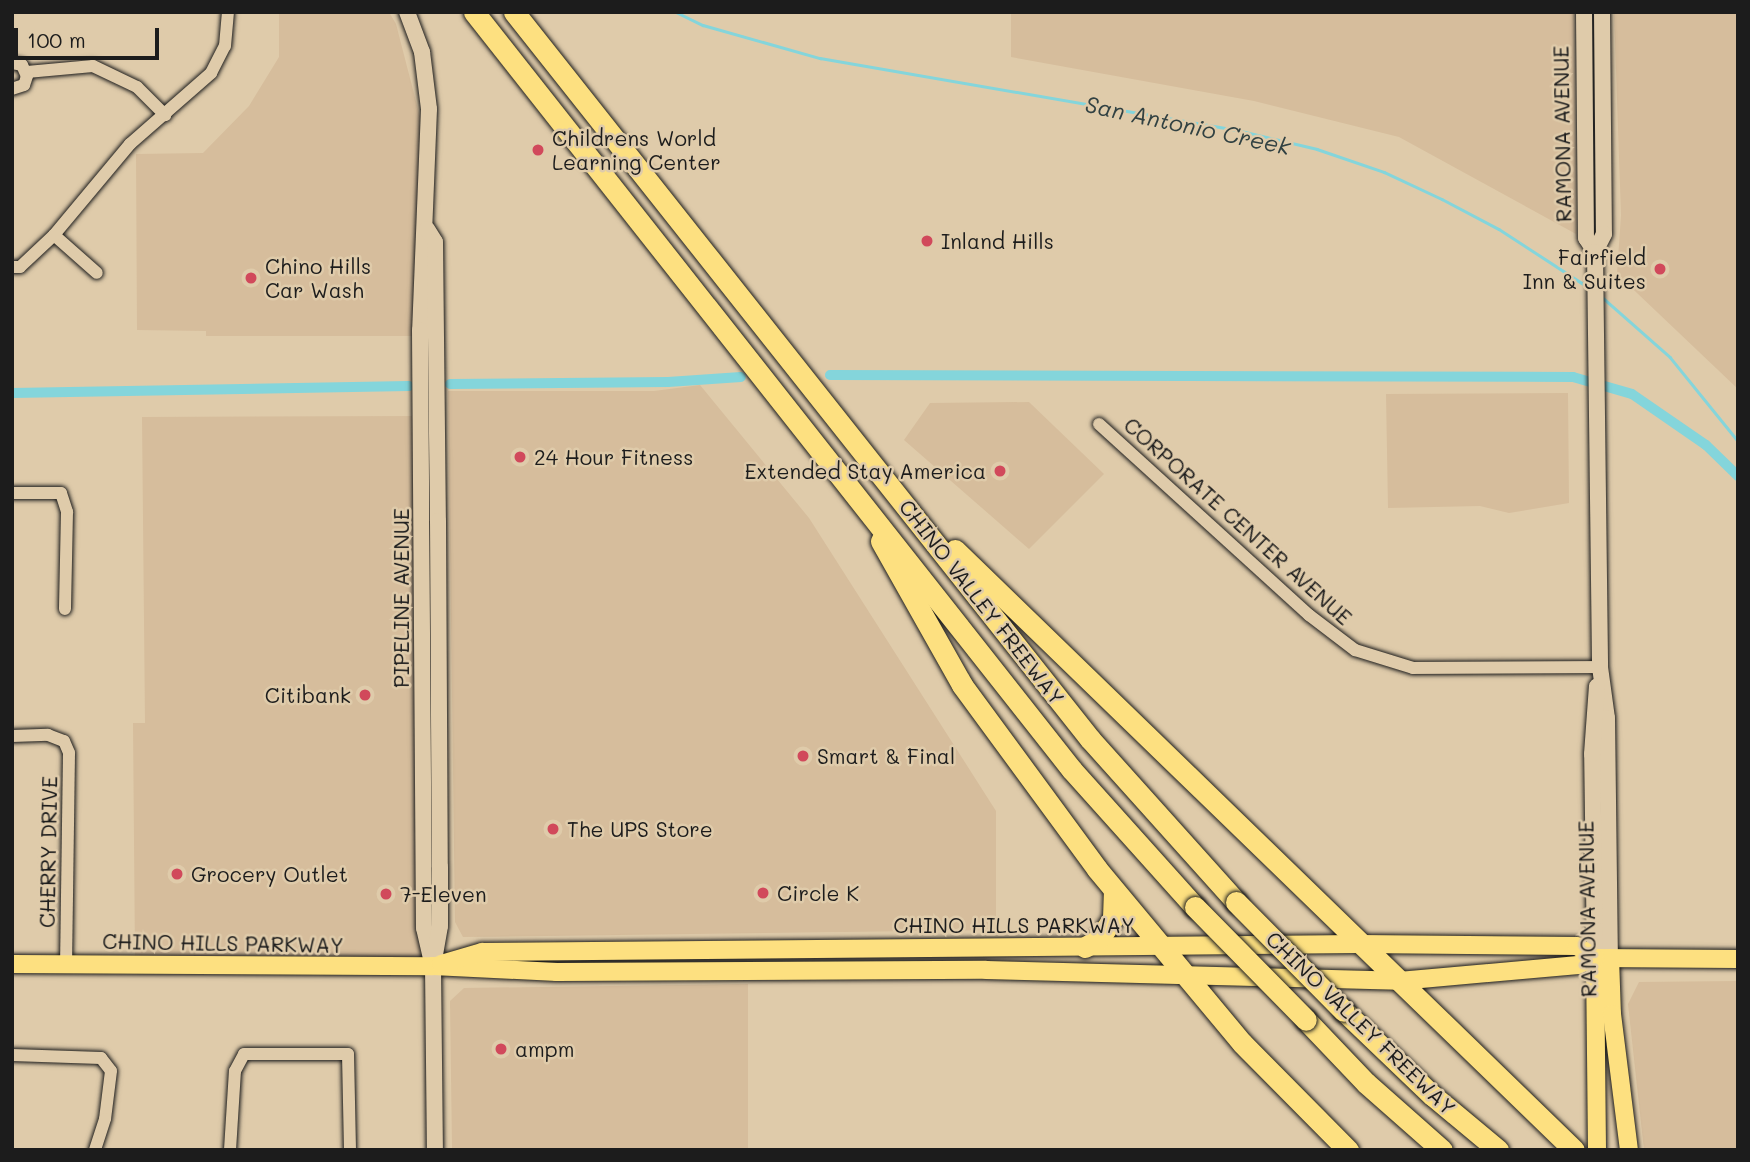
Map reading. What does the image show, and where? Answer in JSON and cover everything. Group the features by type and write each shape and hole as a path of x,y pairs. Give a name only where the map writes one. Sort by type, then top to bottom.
{"highway":[{"name":"CHINO VALLEY FREEWAY","path":"514,12 1090,739 1236,902 1344,1011 1432,1096 1498,1150"},
{"name":"CHINO VALLEY FREEWAY","path":"479,19 845,479 1072,770 1195,907 1366,1083 1442,1150"},
{"path":"845,479 962,685 1114,891 1158,947 1188,977 1242,1043 1348,1150"},
{"path":"896,493 1574,1150"},
{"path":"1085,947 1099,939 1113,918 1114,891"}],"main road":[{"name":"PIPELINE AVENUE","path":"407,12 427,80 427,229 435,242 428,372 424,928 433,967 435,1150"},
{"name":"RAMONA AVENUE","path":"1584,12 1586,238 1595,252"},
{"name":"RAMONA AVENUE","path":"1597,1150 1603,958 1592,719 1600,667 1601,411 1595,252 1604,234 1602,12"},
{"path":"1584,88 1603,89"},
{"name":"CHINO HILLS PARKWAY","path":"433,967 482,952 1359,944 1577,946 1603,958"},
{"name":"RAMONA AVENUE","path":"1603,958 1629,1150"},
{"name":"CHINO HILLS PARKWAY","path":"12,964 433,967 470,971 986,970 1399,981 1577,965 1603,958 1738,959"}],"street":[{"path":"12,267 20,267 54,235 131,144 211,73 225,46 228,12"},
{"path":"12,63 27,72 93,66 137,87 165,115"},
{"path":"12,89 24,85 27,72"},
{"path":"54,235 97,273"},
{"name":"CORPORATE CENTER AVENUE","path":"1099,424 1309,615 1355,650 1413,668 1600,667"},
{"path":"12,493 61,493 67,512 65,609"},
{"name":"CHERRY DRIVE","path":"12,736 48,735 64,741 69,753 66,964"},
{"path":"230,1150 235,1071 244,1054 348,1054 350,1150"},
{"path":"12,1055 101,1058 111,1070 105,1119 95,1150"}],"shaded area":[{"path":"279,12 389,12 396,24 420,117 426,336 206,336 206,331 137,330 136,154 203,153 249,106 279,57"},
{"path":"1011,12 1574,12 1576,234 1399,137 1254,101 1011,57"},
{"path":"1614,12 1738,12 1738,389 1617,274 1621,215"},
{"path":"700,385 809,518 996,811 996,930 463,937 455,922 448,391 654,391"},
{"path":"1568,393 1569,503 1509,513 1480,506 1388,508 1386,394"},
{"path":"1029,402 1104,474 1029,549 904,440 930,403"},
{"path":"425,416 429,961 135,958 133,723 145,723 142,417"},
{"path":"1738,981 1738,1150 1644,1150 1628,1004 1639,982"},
{"path":"748,984 748,1150 452,1150 450,1001 464,988"}],"waterway":[{"name":"San Antonio Creek","path":"676,12 703,25 820,58 1241,131 1317,149 1384,172 1442,199 1499,229 1588,287"},
{"name":"San Antonio Creek","path":"1602,297 1670,357 1738,441"},
{"path":"830,375 1573,377 1632,394 1706,445 1738,476"},
{"path":"450,384 668,382 741,377"},
{"path":"12,393 409,386"}],"place":[{"name":"Childrens World Learning Center","path":"538,150"},
{"name":"Inland Hills","path":"927,241"},
{"name":"Fairfield Inn & Suites","path":"1660,269"},
{"name":"Chino Hills Car Wash","path":"251,278"},
{"name":"24 Hour Fitness","path":"520,457"},
{"name":"Extended Stay America","path":"1000,471"},
{"name":"Citibank","path":"365,695"},
{"name":"Smart & Final","path":"803,756"},
{"name":"The UPS Store","path":"553,829"},
{"name":"Grocery Outlet","path":"177,874"},
{"name":"Circle K","path":"763,893"},
{"name":"7-Eleven","path":"386,894"},
{"name":"ampm","path":"501,1049"}]}
